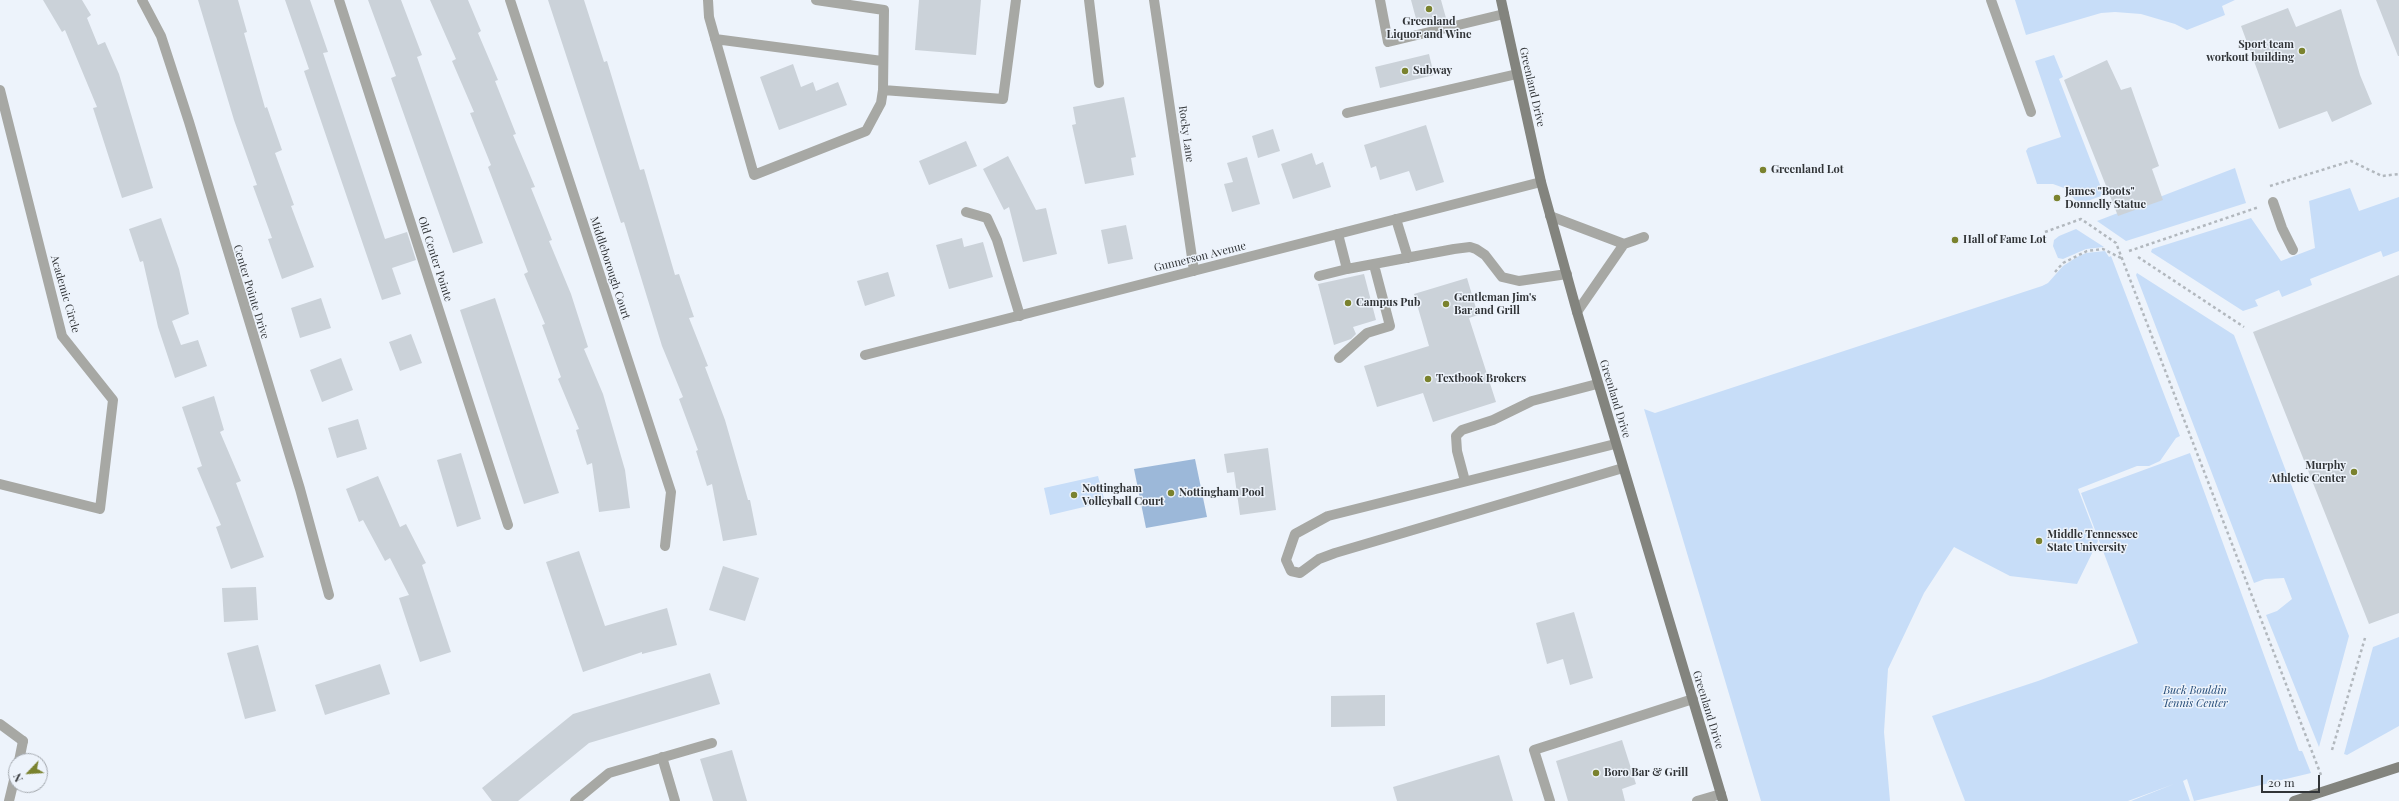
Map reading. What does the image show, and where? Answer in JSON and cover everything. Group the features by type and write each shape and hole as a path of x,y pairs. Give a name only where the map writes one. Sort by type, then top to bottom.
{"street":[{"name":"Center Pointe Drive","path":"142,0 161,36 189,122 300,489 329,595"},
{"name":"Old Center Pointe","path":"339,0 508,525"},
{"name":"Middleborough Court","path":"510,0 671,492 665,546"},
{"path":"708,0 709,17 754,175 866,132 881,103 883,90 882,61 884,10 816,0"},
{"path":"883,90 1003,99 1016,0"},
{"path":"1089,0 1099,83"},
{"name":"Rocky Lane","path":"1154,0 1194,271"},
{"path":"1380,0 1388,42 1504,14"},
{"name":"Greenland Drive","path":"1501,0 1541,182 1550,216 1597,384 1722,797"},
{"path":"1991,0 2031,112"},
{"path":"715,39 882,61"},
{"path":"1347,114 1517,74"},
{"name":"Academic Circle","path":"0,90 62,336 113,400 100,509 0,484"},
{"name":"Gunnerson Avenue","path":"865,355 1541,182"},
{"path":"2273,202 2282,228 2292,250"},
{"path":"966,212 987,218 997,240 1020,316"},
{"path":"1550,216 1624,244"},
{"path":"1396,219 1408,258"},
{"path":"1338,234 1347,269"},
{"path":"1577,312 1624,244 1644,237"},
{"path":"1319,276 1347,269 1454,249 1476,249 1485,256 1502,277 1519,281 1567,274"},
{"path":"1339,358 1367,333 1390,326 1374,265"},
{"path":"1465,481 1457,451 1456,436 1462,430 1492,420 1532,402 1597,384"},
{"path":"1615,444 1328,516 1295,534 1286,560 1291,571 1300,573 1319,559 1335,553 1623,468"},
{"path":"1550,801 1534,750 1692,699"},
{"path":"0,724 24,742 21,753"},
{"path":"575,801 610,773 712,743"},
{"path":"662,757 675,801"},
{"path":"2294,801 2399,767"},
{"path":"1697,801 1722,797"}],"path":[{"path":"2270,186 2351,161 2382,176 2399,174"},
{"path":"2129,251 2273,202"},
{"path":"2046,232 2080,218 2116,243 2321,775"},
{"path":"2055,272 2062,263 2087,251 2103,249 2121,258"},
{"path":"2138,257 2244,327"},
{"path":"2332,750 2365,638"}],"green space":[{"path":"2015,0 2235,0 2222,6 2225,15 2187,30 2175,24 2141,14 2115,12 2101,13 2026,35"},
{"path":"2054,55 2063,77 2059,79 2104,195 2079,204 2064,188 2053,184 2037,184 2026,151 2028,148 2061,137 2035,61"},
{"path":"2235,168 2246,203 2126,241 2097,221"},
{"path":"2350,188 2359,211 2399,197 2399,251 2383,257 2381,251 2310,279 2312,285 2282,297 2279,290 2255,300 2258,306 2243,311 2151,252 2152,249 2251,218 2281,261 2315,248 2309,201"},
{"path":"2076,229 2104,247 2086,249 2063,259 2058,258 2053,246 2054,240 2059,236"},
{"path":"2105,251 2109,257 2111,256 2180,436 2176,438 2160,461 2149,466 2137,466 2078,489 2098,541 2077,584 2010,576 1954,547 1924,593 1888,669 1884,732 1890,801 1761,801 1644,409 1655,413 2042,286 2048,283 2063,266 2077,257 2086,253"},
{"path":"2137,273 2234,335 2349,636 2319,747 2266,615 2277,611 2292,599 2284,578 2265,579 2254,583 2136,275"},
{"name":"Buck Bouldin Tennis Center","path":"2190,453 2299,751 2302,751 2311,773 2194,801 2187,779 2183,781 2190,801 2131,801 2174,784 2128,801 1965,801 1932,716 2038,681 2138,643 2081,493"},
{"name":"Nottingham Volleyball Court","path":"1098,476 1105,502 1050,515 1044,488"},
{"path":"2399,637 2399,726 2347,755 2344,754 2373,647"}],"shaded area":[{"name":"Nottingham Pool","path":"1195,459 1207,517 1146,528 1134,469"}],"building":[{"path":"43,0 82,0 91,15 87,18 98,45 105,42 119,74 153,188 122,198 93,108 97,107 65,30 62,32"},
{"path":"198,0 238,0 247,32 244,33 265,108 267,107 282,150 275,153 294,205 291,206 314,267 282,279 268,239 272,238 253,186 257,185 234,120"},
{"path":"285,0 310,0 328,52 323,53 385,239 407,232 416,260 392,268 401,294 382,300 304,71 309,69"},
{"path":"368,0 401,0 422,55 417,57 483,243 453,253 391,78 396,76"},
{"path":"430,0 468,0 481,31 478,33 498,80 495,81 516,134 513,135 535,187 531,188 552,240 549,241 571,294 588,347 584,349 603,394 625,470 630,508 599,512 592,463 587,465 576,430 579,429 558,379 561,377 542,325 545,324 524,274 528,272 488,167 491,165 470,113 474,112 452,61 456,59"},
{"path":"548,0 584,0 604,62 607,61 640,170 644,169 675,275 679,274 694,317 689,318 708,366 705,367 725,420 748,500 750,500 757,535 723,541 712,484 707,486 696,451 698,450 679,399 683,397 662,346 624,222 621,223"},
{"path":"919,0 981,0 976,55 915,50"},
{"name":"Greenland Liquor and Wine","path":"1411,0 1441,0 1446,18 1418,26"},
{"path":"2376,0 2399,0 2399,56 2398,56"},
{"name":"Sport team workout building","path":"2288,8 2296,27 2341,9 2360,75 2372,104 2332,122 2327,111 2279,129 2241,26"},
{"name":"Subway","path":"1429,54 1434,75 1380,88 1375,67"},
{"path":"2107,60 2121,90 2131,87 2159,166 2152,169 2163,200 2118,216 2064,80"},
{"path":"793,64 801,87 813,82 816,91 838,82 847,105 779,130 760,77"},
{"path":"1124,97 1136,157 1131,158 1134,175 1085,184 1072,125 1076,124 1073,107"},
{"path":"1426,125 1444,182 1416,191 1409,171 1380,180 1376,166 1371,168 1364,145"},
{"path":"1273,129 1280,151 1258,158 1252,136"},
{"path":"966,141 977,166 929,185 919,161"},
{"path":"1312,153 1316,165 1323,162 1331,187 1293,199 1281,164"},
{"path":"1008,156 1036,210 1046,208 1057,254 1023,262 1009,207 1004,210 983,169"},
{"path":"1247,157 1260,204 1232,212 1224,184 1233,182 1227,163"},
{"path":"161,218 179,269 189,314 172,321 181,345 198,340 207,366 175,378 158,327 143,261 140,262 129,229"},
{"path":"1126,225 1133,259 1108,264 1101,230"},
{"path":"962,238 964,247 983,242 993,277 949,289 936,245"},
{"path":"888,272 895,296 865,306 857,281"},
{"name":"Campus Pub","path":"1364,274 1376,320 1353,327 1356,334 1351,339 1334,345 1318,284"},
{"name":"Murphy Athletic Center","path":"2399,275 2399,613 2369,624 2253,332"},
{"name":"Textbook Brokers","path":"1467,278 1478,315 1469,318 1496,402 1433,422 1423,393 1377,407 1364,366 1429,346 1414,294"},
{"path":"321,298 331,328 300,338 291,308"},
{"path":"495,298 559,493 524,504 460,310"},
{"path":"411,334 422,363 400,371 389,342"},
{"path":"341,358 353,390 322,402 310,370"},
{"path":"214,396 224,430 220,432 241,481 236,483 264,557 231,569 216,527 221,525 197,468 202,466 182,407"},
{"path":"358,419 367,449 337,458 328,428"},
{"path":"1268,448 1276,510 1240,515 1234,472 1227,473 1224,454"},
{"path":"461,453 481,519 457,527 437,460"},
{"path":"378,476 400,527 406,524 426,563 422,565 451,652 420,662 399,598 409,595 390,558 385,561 363,520 359,522 346,489"},
{"path":"579,551 605,626 667,608 677,645 642,654 642,652 583,672 546,562"},
{"path":"723,566 759,578 745,621 709,610"},
{"path":"256,587 258,620 224,622 222,588"},
{"path":"1574,612 1593,678 1570,685 1563,659 1547,664 1536,623"},
{"path":"258,645 276,711 245,719 227,653"},
{"path":"380,664 390,694 325,715 315,685"},
{"path":"710,673 720,704 589,743 518,801 492,801 482,788 573,714"},
{"path":"1385,695 1385,726 1331,727 1331,696"},
{"name":"Boro Bar & Grill","path":"1622,740 1636,784 1622,789 1625,801 1568,801 1556,761"},
{"path":"732,750 747,801 713,801 700,759"},
{"path":"1499,755 1513,801 1397,801 1393,787"}],"place":[{"name":"Greenland Liquor and Wine","path":"1429,9"},
{"name":"Sport team workout building","path":"2302,51"},
{"name":"Subway","path":"1405,71"},
{"name":"Greenland Lot","path":"1763,170"},
{"name":"James \"Boots\" Donnelly Statue","path":"2057,198"},
{"name":"Hall of Fame Lot","path":"1955,240"},
{"name":"Campus Pub","path":"1348,303"},
{"name":"Gentleman Jim's Bar and Grill","path":"1446,304"},
{"name":"Textbook Brokers","path":"1428,379"},
{"name":"Murphy Athletic Center","path":"2354,472"},
{"name":"Nottingham Pool","path":"1171,493"},
{"name":"Nottingham Volleyball Court","path":"1074,495"},
{"name":"Middle Tennessee State University","path":"2039,541"},
{"name":"Boro Bar & Grill","path":"1596,773"}]}
